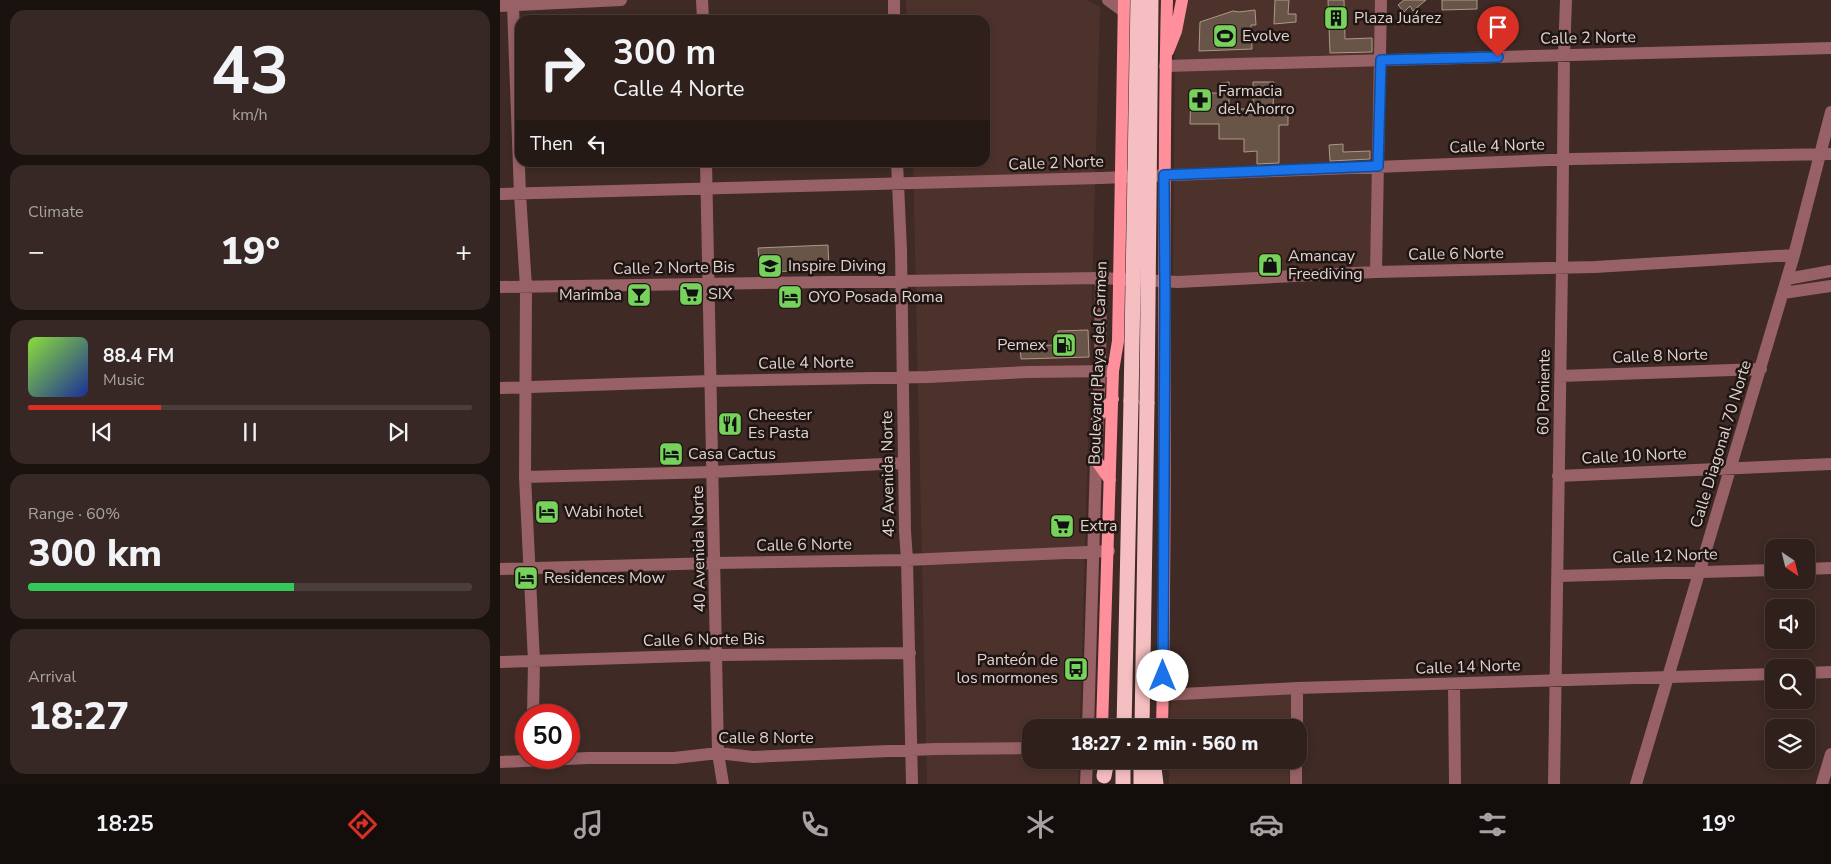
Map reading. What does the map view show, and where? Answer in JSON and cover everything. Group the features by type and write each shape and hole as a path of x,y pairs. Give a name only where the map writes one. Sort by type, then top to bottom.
{"highway":[{"path":"1124,719 1138,0"},
{"path":"1142,719 1150,0"},
{"path":"1115,719 1125,664"},
{"path":"1143,674 1148,719"},
{"path":"1122,784 1123,769"},
{"path":"1140,784 1141,769"},
{"path":"1154,769 1156,784"}],"main road":[{"path":"1162,719 1164,175 1167,0"},
{"path":"1165,62 1176,31 1182,0"},
{"name":"Boulevard Playa del Carmen","path":"1102,719 1109,551 1113,371 1118,341 1123,6"},
{"path":"1097,418 1112,399"},
{"path":"1096,460 1110,480"},
{"path":"1160,784 1161,769"}],"street":[{"path":"500,6 514,3 621,0"},
{"path":"702,0 703,15"},
{"path":"894,0 894,15"},
{"path":"1108,0 1123,6"},
{"path":"1376,272 1381,0"},
{"name":"60 Poniente","path":"1554,784 1566,0"},
{"path":"514,3 515,24"},
{"name":"Calle 2 Norte","path":"1165,62 1381,60 1831,48"},
{"name":"Calle Diagonal 70 Norte","path":"1636,784 1825,154 1831,112"},
{"name":"Calle 4 Norte","path":"1164,175 1564,160 1825,154"},
{"path":"520,167 526,287 525,477 534,661 533,704"},
{"name":"40 Avenida Norte","path":"706,167 718,655 718,753 724,784"},
{"name":"45 Avenida Norte","path":"897,167 902,281 904,463 912,784"},
{"name":"Calle 2 Norte","path":"500,194 1164,175"},
{"name":"Calle 6 Norte","path":"1118,278 1164,282 1376,272 1562,267 1794,255"},
{"path":"1787,278 1831,271"},
{"path":"1088,719 1100,370 1101,278"},
{"name":"Calle 2 Norte Bis","path":"500,287 1118,278"},
{"path":"1783,293 1831,286"},
{"name":"Calle 8 Norte","path":"1560,376 1761,369"},
{"name":"Calle 4 Norte","path":"500,388 1113,371"},
{"path":"525,477 714,472 904,463"},
{"name":"Calle 10 Norte","path":"1558,476 1831,464"},
{"name":"Calle 6 Norte","path":"500,569 907,560 1109,551"},
{"path":"1815,569 1831,568"},
{"name":"Calle 12 Norte","path":"1558,576 1765,570"},
{"name":"Calle 6 Norte Bis","path":"500,662 718,655 910,652"},
{"path":"1815,673 1831,672"},
{"name":"Calle 14 Norte","path":"1163,695 1298,688 1765,674"},
{"path":"1454,684 1455,784"},
{"path":"1297,719 1298,688"},
{"name":"Calle 8 Norte","path":"580,758 674,758 718,753 753,756 936,749 1022,748"},
{"path":"1822,784 1831,754"},
{"name":"Calle 8 Norte","path":"500,762 515,761"},
{"path":"1086,784 1087,769"},
{"path":"1296,769 1296,784"}],"shaded area":[{"path":"906,0 1087,0 1100,7 1080,719 1022,719 1022,769 1079,769 1078,784 927,784 913,167 990,167 990,15 907,15"},
{"path":"1187,0 1376,0 1374,269 1173,277 1175,49"},
{"path":"1292,688 1291,719 1170,719 1171,694"},
{"path":"1169,769 1290,769 1289,784 1169,784"}],"building":[{"path":"1275,0 1289,0 1288,14 1296,14 1296,22 1274,24"},
{"name":"Plaza Juárez","path":"1328,0 1344,0 1345,39 1372,38 1372,52 1330,53"},
{"path":"1404,0 1426,0 1413,11 1410,6 1404,12 1398,5"},
{"path":"1442,0 1477,0 1477,9 1442,10"},
{"path":"1255,10 1256,25 1251,25 1252,49 1199,51 1200,22 1233,11"},
{"path":"1229,82 1229,109 1253,109 1253,82 1274,82 1273,108 1288,108 1288,125 1279,125 1279,163 1257,164 1257,151 1244,152 1244,139 1219,139 1219,124 1190,124 1191,93 1220,93 1220,83"},
{"path":"1343,144 1343,152 1370,151 1370,159 1330,161 1329,145"},
{"path":"828,245 829,270 760,272 758,248"},
{"name":"Pemex","path":"1088,330 1089,357 1021,359 1020,346 1058,345 1058,331"}],"place":[{"name":"Plaza Juárez","path":"1336,18"},
{"name":"Evolve","path":"1225,36"},
{"name":"Farmacia del Ahorro","path":"1200,100"},
{"name":"Amancay Freediving","path":"1270,265"},
{"name":"Inspire Diving","path":"770,266"},
{"name":"SIX","path":"691,294"},
{"name":"Marimba","path":"639,295"},
{"name":"OYO Posada Roma","path":"790,297"},
{"name":"Pemex","path":"1064,345"},
{"name":"Cheester Es Pasta","path":"730,424"},
{"name":"Casa Cactus","path":"671,454"},
{"name":"Wabi hotel","path":"547,512"},
{"name":"Extra","path":"1062,526"},
{"name":"Residences Mow","path":"526,578"},
{"name":"Panteón de los mormones","path":"1076,669"}],"route":[{"path":"1163,676 1164,175 1378,166 1381,60 1498,57"}]}
